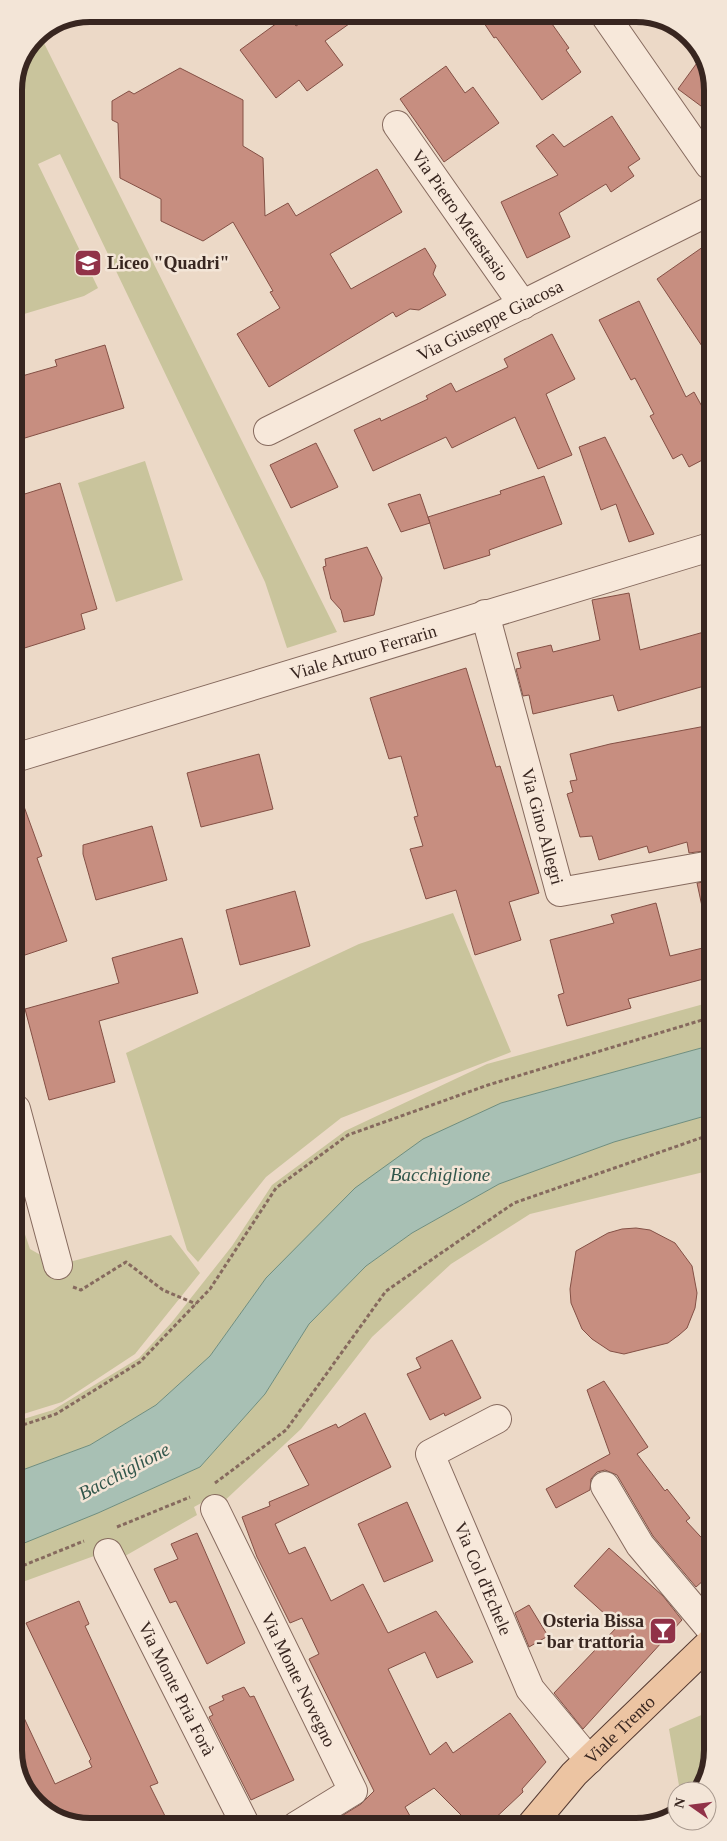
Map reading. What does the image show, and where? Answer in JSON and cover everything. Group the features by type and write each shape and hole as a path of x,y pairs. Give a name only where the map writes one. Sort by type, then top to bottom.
{"main road":[{"name":"Viale Trento","path":"537,1818 588,1760 704,1649"}],"street":[{"path":"610,23 704,156"},
{"name":"Via Pietro Metastasio","path":"397,125 522,305"},
{"name":"Via Giuseppe Giacosa","path":"268,431 704,213"},
{"name":"Viale Arturo Ferrarin","path":"23,756 704,549"},
{"name":"Via Gino Allegri","path":"485,614 560,892 704,866"},
{"path":"22,1133 58,1265"},
{"name":"Via Col d'Echele","path":"497,1419 430,1454 530,1689 588,1760"},
{"path":"605,1486 640,1545 704,1621"},
{"name":"Via Monte Novegno","path":"205,1497 353,1791 309,1818"},
{"name":"Via Monte Pria Forà","path":"103,1540 242,1818"}],"path":[{"path":"22,1425 56,1414 140,1362 210,1290 276,1188 348,1134 488,1085 704,1019"},
{"path":"22,1566 103,1540 205,1497 286,1430 386,1291 514,1202 704,1137"},
{"path":"163,1290 196,1304"}],"shaded area":[{"path":"43,41 337,632 287,648 265,582 60,154 38,164 98,288 84,296 23,314 23,86 28,65"},
{"path":"145,461 183,580 116,602 78,483"},
{"path":"453,913 511,1052 341,1118 266,1177 198,1262 187,1250 126,1053 359,944"},
{"path":"704,1004 704,1047 501,1103 266,1278 210,1356 156,1405 90,1445 22,1470 22,1419 53,1410 139,1358 172,1322 232,1246 272,1185 345,1131 487,1064"},
{"path":"704,1116 704,1172 530,1214 451,1264 372,1337 301,1429 220,1505 214,1496 194,1507 197,1515 111,1564 105,1552 22,1582 22,1543 98,1513 200,1467 265,1394 309,1324 366,1266 412,1233 499,1184 614,1142"},
{"path":"22,1226 30,1249 58,1265 171,1235 200,1273 135,1354 62,1402 22,1414"},
{"path":"704,1714 704,1759 702,1768 696,1781 678,1781 669,1729"}],"water":[{"name":"Bacchiglione","path":"704,1047 704,1116 614,1142 499,1184 412,1233 366,1266 309,1324 265,1394 200,1467 98,1513 22,1544 22,1470 90,1445 156,1405 210,1356 266,1278 355,1188 423,1139 501,1103"}],"building":[{"path":"278,22 293,22 296,26 302,22 351,22 325,41 343,65 307,91 299,80 276,98 240,50"},
{"path":"484,23 551,23 569,48 566,50 581,72 542,100 496,37 494,38"},
{"path":"698,62 703,77 704,108 678,89"},
{"path":"446,66 465,93 473,87 499,123 444,162 400,99"},
{"path":"180,68 243,100 243,146 263,158 265,216 288,203 296,216 377,169 402,212 330,254 351,289 425,248 436,266 433,274 446,295 419,310 410,309 396,317 393,312 269,387 237,334 280,308 270,292 273,291 233,222 203,241 161,221 161,199 120,178 118,123 112,120 112,101 129,91 134,94"},
{"path":"612,116 640,159 628,167 634,176 611,192 606,184 559,213 570,237 527,258 501,202 558,175 536,146 553,134 564,147"},
{"path":"704,246 704,349 657,279"},
{"path":"639,301 686,397 694,392 704,410 704,459 689,467 682,454 673,459 650,416 654,414 635,378 631,380 599,320"},
{"path":"552,334 575,379 546,394 572,455 538,469 515,417 452,448 446,437 373,471 354,430 380,418 381,421 428,399 426,396 451,383 456,392 508,367 504,359"},
{"path":"105,345 124,408 23,439 23,376 57,366 55,360"},
{"path":"605,437 654,534 629,542 616,504 601,510 579,447"},
{"path":"316,443 338,487 291,508 270,465"},
{"path":"544,476 562,524 489,550 490,555 444,569 428,517 501,494 500,491"},
{"path":"60,483 97,609 81,614 85,629 23,649 23,495"},
{"path":"420,494 430,523 401,532 388,504"},
{"path":"367,547 382,578 374,615 344,622 341,610 331,599 323,567 326,566 325,559"},
{"path":"629,593 640,650 704,632 704,686 618,711 613,695 533,714 529,695 523,696 516,669 521,668 517,653 551,645 553,652 600,640 592,600"},
{"path":"466,668 496,767 500,766 539,893 509,902 521,940 475,955 456,890 426,899 410,849 423,846 414,817 418,816 401,756 389,759 370,698"},
{"path":"704,726 704,851 689,853 687,842 649,853 647,846 599,860 592,836 580,837 567,794 573,792 570,781 577,780 570,754 610,744"},
{"path":"259,754 273,809 201,827 187,773"},
{"path":"23,803 42,856 37,858 67,941 22,956"},
{"path":"152,826 167,880 96,900 83,854 83,845"},
{"path":"704,882 704,911 703,911 697,883"},
{"path":"295,891 310,946 240,965 226,910"},
{"path":"656,903 670,956 704,948 704,979 628,999 631,1008 567,1026 558,995 564,993 550,940 614,923 611,915"},
{"path":"182,938 198,993 99,1021 115,1082 49,1100 25,1009 119,983 112,958"},
{"path":"636,1228 650,1230 675,1243 692,1266 697,1293 695,1308 687,1328 679,1335 668,1343 624,1354 610,1351 592,1339 582,1329 571,1303 570,1289 576,1251 608,1233"},
{"path":"452,1340 481,1398 445,1416 444,1413 430,1420 407,1374 421,1368 416,1358"},
{"path":"604,1381 648,1447 637,1454 665,1491 667,1489 690,1518 686,1521 704,1540 704,1580 696,1587 653,1536 617,1475 605,1470 597,1472 591,1479 590,1490 556,1508 546,1489 610,1454 587,1390"},
{"path":"365,1413 391,1467 275,1524 289,1554 305,1547 331,1601 363,1584 388,1633 436,1611 473,1662 437,1678 425,1652 388,1669 430,1755 446,1742 453,1753 510,1713 546,1762 522,1789 523,1792 495,1818 464,1818 434,1788 405,1807 411,1818 338,1818 361,1804 374,1791 309,1659 319,1654 302,1618 290,1623 257,1557 242,1517 270,1506 269,1502 309,1485 288,1446 336,1424 338,1428"},
{"path":"407,1502 433,1561 384,1582 358,1524"},
{"path":"197,1533 245,1643 207,1664 176,1601 170,1603 154,1569 178,1559 171,1544"},
{"path":"609,1548 663,1596 682,1620 583,1729 554,1693 618,1626 574,1586"},
{"path":"79,1601 89,1624 85,1626 158,1783 150,1786 166,1818 77,1817 61,1811 42,1799 30,1780 24,1764 22,1714 55,1784 92,1767 89,1761 91,1759 26,1623"},
{"path":"529,1605 548,1636 529,1647 515,1613"},
{"path":"244,1687 250,1697 254,1696 294,1780 251,1800 209,1717 213,1715 209,1707 224,1700 222,1696"}],"place":[{"name":"Liceo \"Quadri\"","path":"88,263"},
{"name":"Osteria Bissa - bar trattoria","path":"663,1631"}]}
